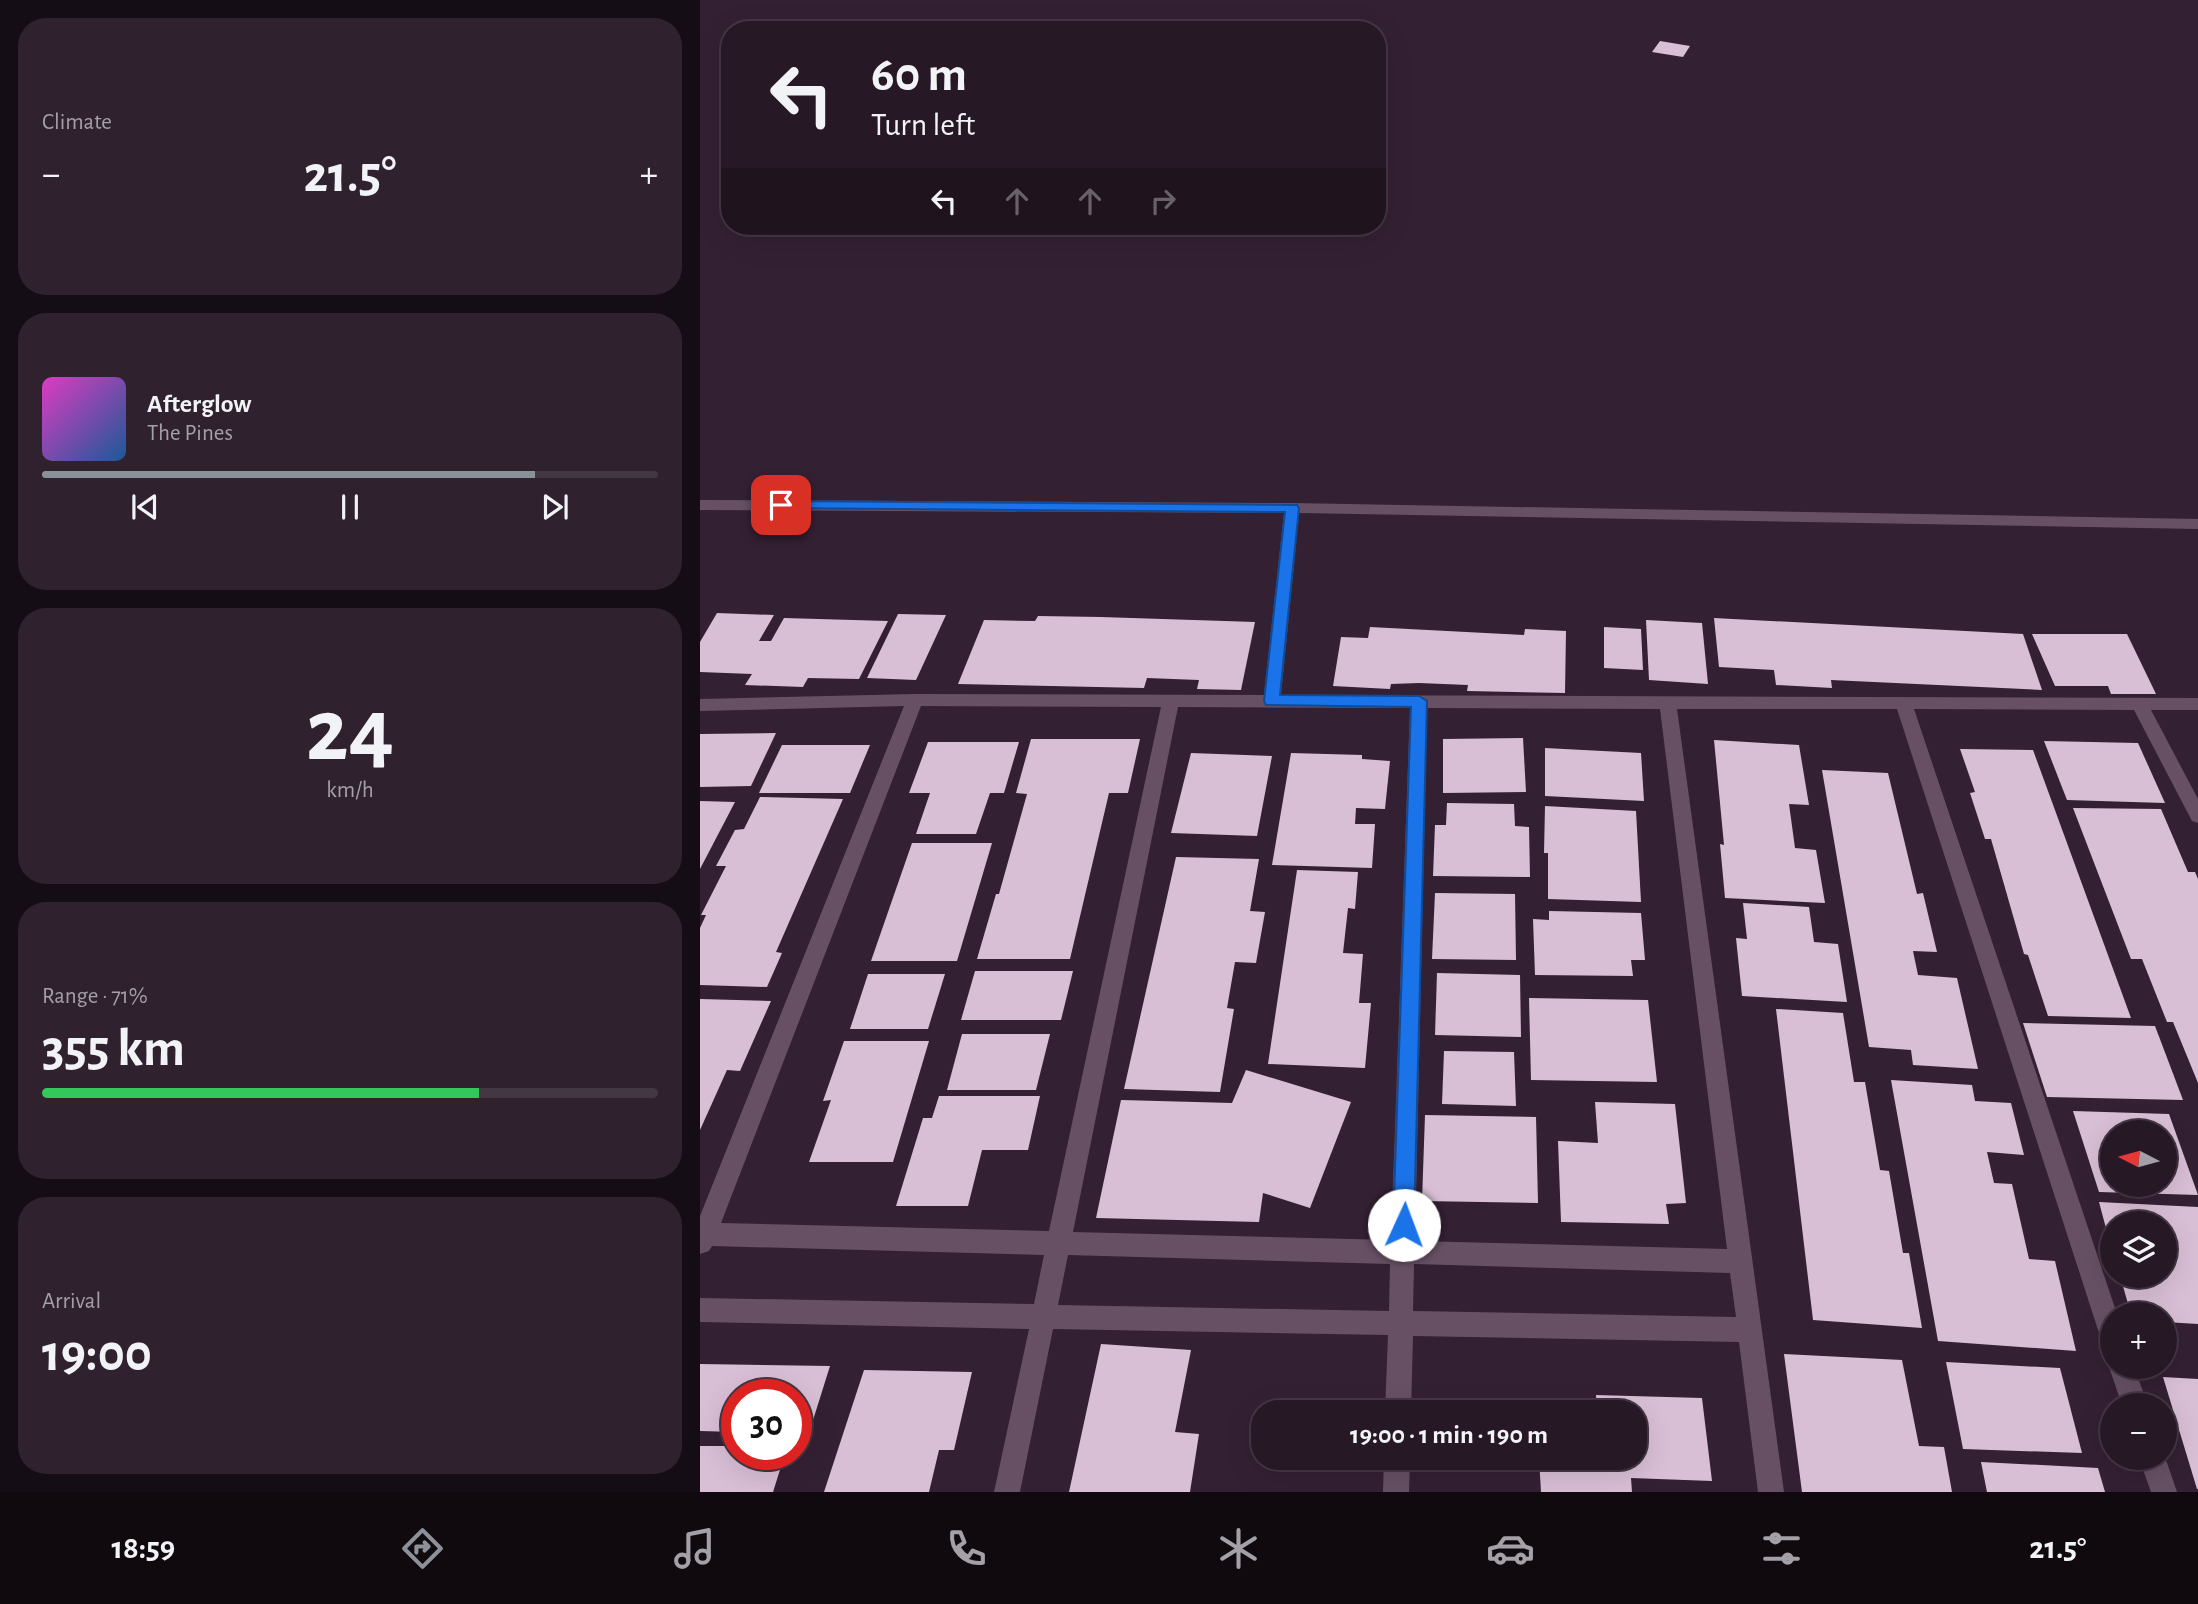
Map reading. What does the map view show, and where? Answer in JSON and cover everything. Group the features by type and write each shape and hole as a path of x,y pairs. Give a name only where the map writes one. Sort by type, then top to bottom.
{"street":[{"path":"700,505 1292,508 2198,524"},
{"path":"1272,701 1292,508"},
{"path":"915,699 702,1240 1059,1244 1741,1261"},
{"path":"700,705 915,699 2198,704"},
{"path":"1007,1492 1171,701"},
{"path":"1398,1400 1419,701"},
{"path":"1668,703 1771,1492"},
{"path":"1903,704 2101,1302"},
{"path":"2140,705 2198,816"},
{"path":"700,1310 1750,1331"},
{"path":"1396,1492 1397,1470"},
{"path":"2156,1470 2164,1492"}],"building":[{"path":"1660,41 1690,46 1683,57 1652,52"},
{"path":"717,613 774,615 759,641 771,641 784,618 888,621 859,679 808,678 803,687 745,685 752,674 700,672 700,642"},
{"path":"898,614 946,615 916,680 867,678"},
{"path":"1038,616 1255,622 1241,690 1197,689 1199,680 1147,678 1144,688 958,684 984,620 1035,621"},
{"path":"1714,618 2023,634 2042,690 1831,680 1832,688 1776,685 1774,670 1719,667"},
{"path":"1646,620 1702,623 1708,684 1649,680"},
{"path":"1370,627 1524,635 1525,629 1566,631 1565,693 1467,691 1468,685 1419,683 1391,684 1390,689 1333,686 1341,637 1368,638"},
{"path":"1604,627 1641,629 1643,670 1604,668"},
{"path":"2032,634 2127,634 2156,694 2111,694 2108,686 2055,686"},
{"path":"776,733 751,786 700,787 700,734"},
{"path":"1523,738 1526,792 1443,793 1443,739"},
{"path":"1031,739 1140,739 1128,793 1109,793 1070,959 977,959 996,894 999,894 1027,794 1016,793"},
{"path":"1714,740 1799,745 1809,805 1789,804 1795,848 1816,850 1825,903 1725,898 1720,844 1724,845"},
{"path":"2044,741 2138,743 2165,803 2067,800"},
{"path":"928,742 1019,742 1004,793 990,793 976,834 916,834 930,793 909,793"},
{"path":"782,745 870,745 850,793 759,793"},
{"path":"1545,748 1641,753 1644,801 1545,796"},
{"path":"1960,749 2033,750 2131,1018 2048,1016 2028,955 2024,954 1991,839 1985,839 1970,793 1975,792"},
{"path":"1191,753 1272,756 1257,836 1171,833"},
{"path":"1291,753 1362,755 1362,759 1390,761 1385,809 1356,808 1355,824 1375,824 1372,868 1272,865"},
{"path":"1822,770 1888,773 1917,894 1923,893 1937,952 1913,951 1918,975 1957,978 1978,1069 1913,1065 1911,1050 1869,1047"},
{"path":"760,797 843,799 776,952 782,953 767,987 700,985 700,928 706,915 701,915 726,866 716,866 735,830 744,829"},
{"path":"700,801 735,802 700,869"},
{"path":"1447,803 1514,804 1515,826 1529,827 1530,877 1433,876 1435,825 1446,825"},
{"path":"1545,806 1636,811 1641,902 1548,899 1548,853 1544,853"},
{"path":"2073,808 2161,809 2188,872 2195,872 2198,879 2198,1083 2173,1022 2167,1022 2142,959 2131,959"},
{"path":"912,843 992,843 957,961 871,961"},
{"path":"1176,857 1259,859 1250,911 1265,912 1256,963 1235,962 1227,1008 1234,1009 1220,1092 1124,1089"},
{"path":"1297,870 1358,872 1355,909 1348,908 1343,953 1363,954 1359,1003 1371,1003 1365,1068 1268,1064"},
{"path":"1435,893 1515,894 1516,960 1432,959"},
{"path":"1743,903 1809,907 1814,942 1838,944 1847,1002 1742,996 1736,938 1747,939"},
{"path":"1549,911 1641,913 1645,960 1631,960 1633,976 1535,975 1533,919 1549,920"},
{"path":"975,971 1073,971 1061,1020 961,1020"},
{"path":"1437,973 1520,975 1521,1037 1435,1035"},
{"path":"868,974 945,974 928,1029 850,1029"},
{"path":"1529,998 1648,1000 1657,1082 1531,1080"},
{"path":"700,999 771,1001 740,1071 727,1070 700,1130"},
{"path":"1776,1009 1843,1013 1854,1082 1865,1082 1880,1170 1889,1171 1903,1253 1909,1253 1922,1328 1813,1320"},
{"path":"2023,1023 2155,1026 2183,1100 2047,1097"},
{"path":"962,1034 1050,1034 1036,1090 947,1090"},
{"path":"844,1041 929,1041 893,1162 809,1162 831,1100 823,1101"},
{"path":"1444,1051 1514,1052 1516,1106 1442,1104"},
{"path":"1246,1070 1351,1102 1310,1208 1263,1193 1259,1222 1096,1218 1121,1100 1232,1103"},
{"path":"1891,1080 1972,1085 1975,1101 2011,1103 2024,1155 1987,1152 1994,1183 2012,1184 2029,1259 2055,1261 2076,1351 1938,1341"},
{"path":"939,1096 1040,1096 1028,1150 982,1150 968,1206 896,1206 923,1118 932,1118"},
{"path":"1595,1102 1675,1104 1686,1203 1666,1204 1669,1224 1561,1222 1558,1141 1598,1143"},
{"path":"2073,1111 2169,1114 2171,1120 2100,1120 2100,1192"},
{"path":"1425,1115 1536,1117 1538,1203 1422,1201"},
{"path":"2177,1136 2198,1195 2177,1194"},
{"path":"2099,1202 2198,1207 2198,1324 2177,1323 2177,1302 2128,1302 2123,1288 2177,1288 2177,1211 2101,1211"},
{"path":"1101,1344 1191,1350 1175,1432 1199,1434 1190,1492 1069,1492"},
{"path":"1784,1354 1902,1360 1919,1446 1944,1447 1952,1492 1802,1492"},
{"path":"1946,1362 2060,1368 2082,1453 1963,1449"},
{"path":"700,1364 830,1366 812,1423 812,1379 721,1379 721,1432 700,1431"},
{"path":"864,1370 972,1372 954,1450 939,1450 929,1492 824,1492"},
{"path":"2164,1379 2198,1379 2198,1489 2177,1423 2177,1393 2168,1393"},
{"path":"1596,1395 1702,1398 1712,1481 1631,1478 1632,1492 1541,1492 1540,1470 1647,1470 1647,1400 1596,1400"},
{"path":"700,1446 721,1446 721,1470 780,1470 773,1492 700,1492"},
{"path":"1981,1462 2098,1468 2105,1492 1987,1492"}],"route":[{"path":"781,505 1292,508 1272,701 1419,701 1404,1225"}]}
